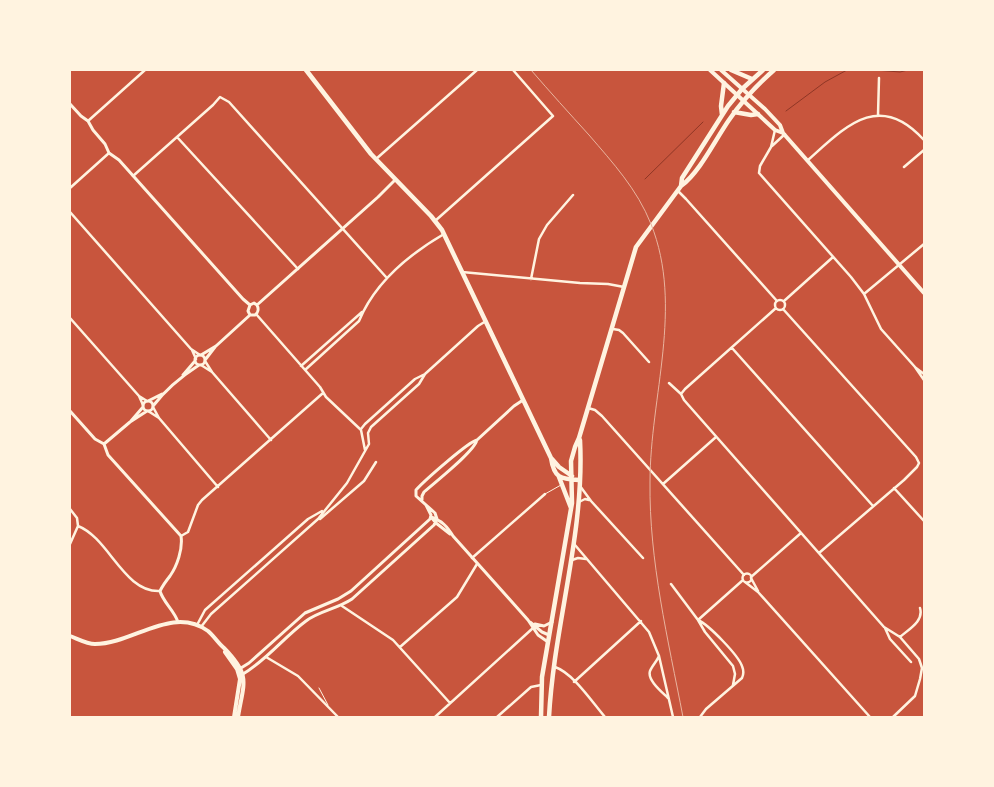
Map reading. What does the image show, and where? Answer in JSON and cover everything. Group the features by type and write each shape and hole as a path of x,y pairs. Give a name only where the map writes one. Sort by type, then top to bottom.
{"main road":[{"path":"306,70 376,159 435,220 444,234 551,458 570,478"},
{"path":"710,70 775,130 784,133"},
{"path":"721,70 776,121 784,133 924,293"},
{"path":"731,70 752,79"},
{"path":"679,189 682,178 722,114 742,89 763,70"},
{"path":"541,717 541,685 572,497 570,478 572,458 580,438 637,245 679,189 688,181 734,112 748,95 774,70"},
{"path":"722,114 721,106 724,84"},
{"path":"734,112 751,115 758,114"},
{"path":"549,717 558,637 579,502 580,438"},
{"path":"551,458 552,466 559,477 570,508"},
{"path":"559,477 579,481"},
{"path":"561,484 570,478"},
{"path":"70,636 95,644 178,622 199,626 213,635 241,668 234,717"},
{"path":"549,635 558,637"},
{"path":"548,642 558,637"},
{"path":"224,648 241,673 243,686 238,717"},
{"path":"544,665 554,667"}],"street":[{"path":"88,121 145,70"},
{"path":"376,159 477,70"},
{"path":"435,220 553,116 513,70"},
{"path":"878,115 879,78"},
{"path":"133,176 220,97 229,102 386,277"},
{"path":"70,104 88,121 109,153 120,160 250,306"},
{"path":"808,160 848,125 862,118 878,115 903,122 914,128 924,140"},
{"path":"771,147 775,130"},
{"path":"784,133 771,147 760,166 759,174 864,294 881,329 924,380"},
{"path":"177,137 298,269"},
{"path":"904,167 924,150"},
{"path":"70,188 109,153"},
{"path":"250,306 252,304 257,305 395,180"},
{"path":"679,189 777,301"},
{"path":"531,279 539,239 573,195"},
{"path":"70,212 191,349 200,365 212,372"},
{"path":"305,370 359,321 363,311 386,277 407,258 444,234"},
{"path":"864,294 924,244"},
{"path":"777,301 784,301 833,257"},
{"path":"462,272 608,284 624,287"},
{"path":"681,394 776,308 775,304 777,301"},
{"path":"784,301 784,309 916,457 919,465 819,553"},
{"path":"256,314 258,310 257,305"},
{"path":"250,306 248,311 250,315"},
{"path":"776,308 784,309"},
{"path":"301,366 363,311"},
{"path":"130,422 143,405 162,394 183,376 200,365 216,346 250,315 254,316 256,314"},
{"path":"256,314 320,387 323,393 361,430 365,452"},
{"path":"70,318 139,396 148,411 158,418 218,487"},
{"path":"361,430 364,424 486,321"},
{"path":"611,329 624,333 649,362"},
{"path":"183,376 196,359 216,346"},
{"path":"732,348 873,506"},
{"path":"191,349 201,355 212,372 271,440"},
{"path":"915,367 924,374"},
{"path":"315,523 324,510 345,488 370,443 368,433 371,428 419,384 425,374"},
{"path":"669,383 681,394 716,437 884,627 890,639 911,662"},
{"path":"181,536 188,532 192,526 198,505 323,393"},
{"path":"104,444 130,422 153,407 162,394"},
{"path":"139,396 148,401 158,418"},
{"path":"436,521 426,505 415,495 418,489 473,441 477,440 514,406 524,400"},
{"path":"588,408 600,414 744,575 744,581"},
{"path":"70,411 95,439 104,444 108,455 181,536 182,544 176,562 160,591"},
{"path":"663,484 716,437"},
{"path":"422,501 422,494 469,452 476,445 477,440"},
{"path":"199,626 364,481 376,462"},
{"path":"579,481 591,501 643,558"},
{"path":"894,488 924,521"},
{"path":"472,558 545,494"},
{"path":"579,502 585,499 591,501"},
{"path":"70,509 77,518 78,526 70,544"},
{"path":"199,626 201,615 207,609 308,519 324,510"},
{"path":"432,514 436,521"},
{"path":"241,668 305,613 350,592 432,514"},
{"path":"436,521 443,522 477,564 528,620 542,632 549,635"},
{"path":"241,673 258,664 307,619 342,606 352,599 436,521"},
{"path":"78,526 91,533 135,583 147,589 160,591"},
{"path":"698,620 744,581 749,582 751,577 801,532"},
{"path":"573,543 649,632 659,656 673,717"},
{"path":"571,560 578,558 587,560"},
{"path":"400,647 457,598 477,564"},
{"path":"744,575 748,574 751,577 758,592"},
{"path":"744,581 758,592 870,717"},
{"path":"670,584 698,620 704,632 734,667 733,685"},
{"path":"160,591 162,597 173,610 178,622"},
{"path":"342,606 393,640 450,704"},
{"path":"900,636 920,618 922,614 920,608"},
{"path":"207,609 207,612 211,614"},
{"path":"698,620 711,629 742,665 743,676 704,711 700,717"},
{"path":"574,682 641,621"},
{"path":"435,717 535,626 544,626 552,622"},
{"path":"535,626 541,638 548,642"},
{"path":"884,627 900,636 920,660 922,674 914,697 893,717"},
{"path":"266,656 298,676 338,717"},
{"path":"659,656 650,670 650,675 652,680 669,699"},
{"path":"253,658 253,663 258,664"},
{"path":"554,667 564,671 605,717"},
{"path":"497,717 531,687 541,685"}],"lane":[{"path":"545,494 561,484"},
{"path":"319,688 330,708"}],"waterway":[{"path":"786,111 825,82 847,70"},
{"path":"875,70 900,72 908,70"},
{"path":"645,179 703,122"}],"railway":[{"path":"531,70 607,156 632,188 651,224 660,255 665,287 665,319 663,352 651,450 651,512 660,600 683,717"}]}
